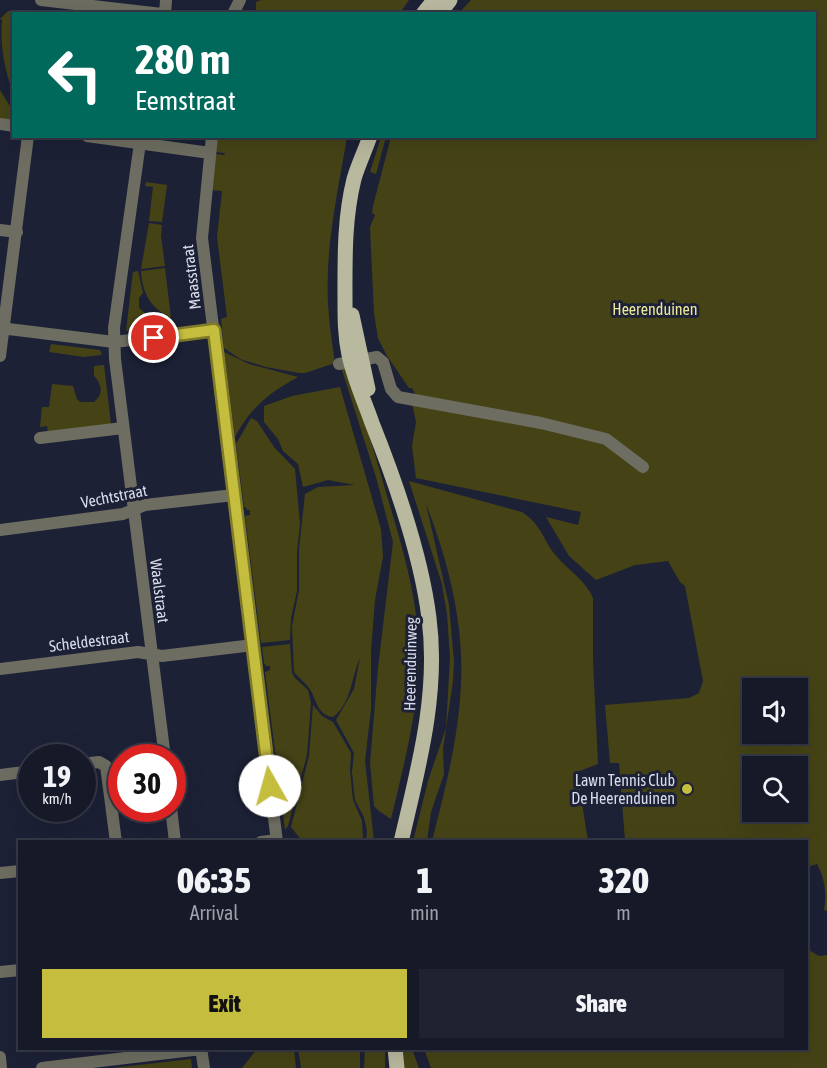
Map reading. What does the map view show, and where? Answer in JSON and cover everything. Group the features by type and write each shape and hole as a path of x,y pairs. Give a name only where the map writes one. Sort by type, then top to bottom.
{"main road":[{"path":"425,12 434,0"},
{"path":"441,12 450,0"},
{"name":"Heerenduinweg","path":"360,138 345,240 345,301 351,314 351,362 371,406 372,421 422,575 431,642 431,676 424,741 401,840"},
{"name":"Heerenduinweg","path":"355,176 369,138"},
{"path":"388,1068 389,1050"},
{"path":"394,1050 397,1068"}],"street":[{"path":"42,0 147,12"},
{"path":"0,356 28,138"},
{"path":"102,138 210,153"},
{"name":"Maasstraat","path":"212,138 202,238 277,840"},
{"name":"Waalstraat","path":"140,143 114,328 114,342 163,744"},
{"path":"0,230 17,232"},
{"path":"2,328 114,342 214,330"},
{"path":"351,362 381,359 391,389 398,397 541,423 606,439 643,467"},
{"path":"40,438 123,428"},
{"name":"Vechtstraat","path":"0,530 123,514 145,505 234,495"},
{"name":"Scheldestraat","path":"0,669 138,652 162,656 253,645"},
{"path":"96,762 106,766 116,840"},
{"path":"0,775 18,773"},
{"path":"173,822 175,840"},
{"path":"0,873 18,871"},
{"path":"0,972 18,970"},
{"path":"42,1068 193,1050"},
{"path":"201,1050 204,1068"},
{"path":"0,1057 1,1068"}],"green space":[{"path":"261,0 409,0 401,12 256,12 256,2"},
{"name":"Heerenduinen","path":"471,0 827,0 827,911 824,910 825,886 820,870 817,864 808,867 808,840 625,840 619,763 610,763 605,705 689,698 699,693 703,681 685,586 680,582 668,561 635,565 596,580 569,556 546,517 578,525 581,512 416,478 412,446 416,422 412,403 420,403 412,388 409,388 387,356 378,338 374,313 370,227 375,215 372,213 391,138 816,138 816,12 460,12"},
{"path":"8,11 21,12 12,12 12,89 3,56 2,20 0,19"},
{"path":"0,90 12,109 12,121 0,120"},
{"path":"216,138 347,138 328,261 328,310 335,363 299,373 240,359 224,348 221,319 227,317 217,237 222,191 211,190 215,154 224,155 225,153 215,152"},
{"path":"381,138 386,138 376,174 370,172"},
{"path":"146,182 167,185 162,222 149,221 153,187 145,186"},
{"path":"149,223 162,225 161,236 165,266 141,269"},
{"path":"165,268 171,318 158,310 149,299 143,286 141,271"},
{"path":"138,271 143,293 139,298 139,308 146,314 157,313 172,321 172,325 126,331 133,272"},
{"path":"51,344 100,350 102,355 84,357 49,352"},
{"path":"224,352 249,364 298,377 278,389 254,409 235,437"},
{"path":"104,365 111,424 48,432 47,426 40,427 42,407 49,407 52,384 73,386 80,402 94,402 101,389 94,376 94,366"},
{"path":"348,366 404,554 417,621 419,667 415,706 391,819 374,806 370,763 378,668 393,542 376,477 342,370"},
{"path":"340,387 381,529 383,557 375,600 371,651 371,709 365,761 374,840 366,840 364,817 355,800 352,772 354,753 336,720 354,689 360,658 348,697 333,717 321,711 309,688 294,672 292,626 299,590 299,549 305,494 318,487 355,485 328,480 303,487 298,464 283,451 278,439 264,422 264,406 292,396"},
{"path":"251,418 257,421 274,447 295,469 300,524 297,591 291,618 290,640 261,643 245,516 250,515 250,510 244,507 236,444"},
{"path":"409,481 522,512 537,526 558,558 590,591 593,598 593,661 598,764 577,772 588,840 432,840 454,743 460,703 461,660 457,615 448,569 426,504 449,605 454,662 453,681 443,749 444,774 431,812 427,840 413,840 428,781 446,728 450,658 442,584"},
{"path":"290,644 292,673 308,690 311,703 307,755 285,830 265,672 270,670 270,666 264,663 262,647"},
{"path":"313,705 322,716 333,722 351,753 353,800 362,821 363,840 301,840 291,827 309,756"},
{"path":"808,950 819,956 827,955 827,1068 431,1068 424,1050 808,1050"},
{"path":"256,1050 294,1050 296,1068 242,1068"},
{"path":"298,1050 360,1050 360,1068 301,1068"},
{"path":"365,1050 385,1050 385,1068 364,1068"},
{"path":"398,1050 412,1050 419,1068 400,1068"},
{"path":"191,1059 192,1068 113,1068"}],"place":[{"name":"Lawn Tennis Club De Heerenduinen","path":"687,789"}],"route":[{"path":"154,338 214,330 270,786"}]}
